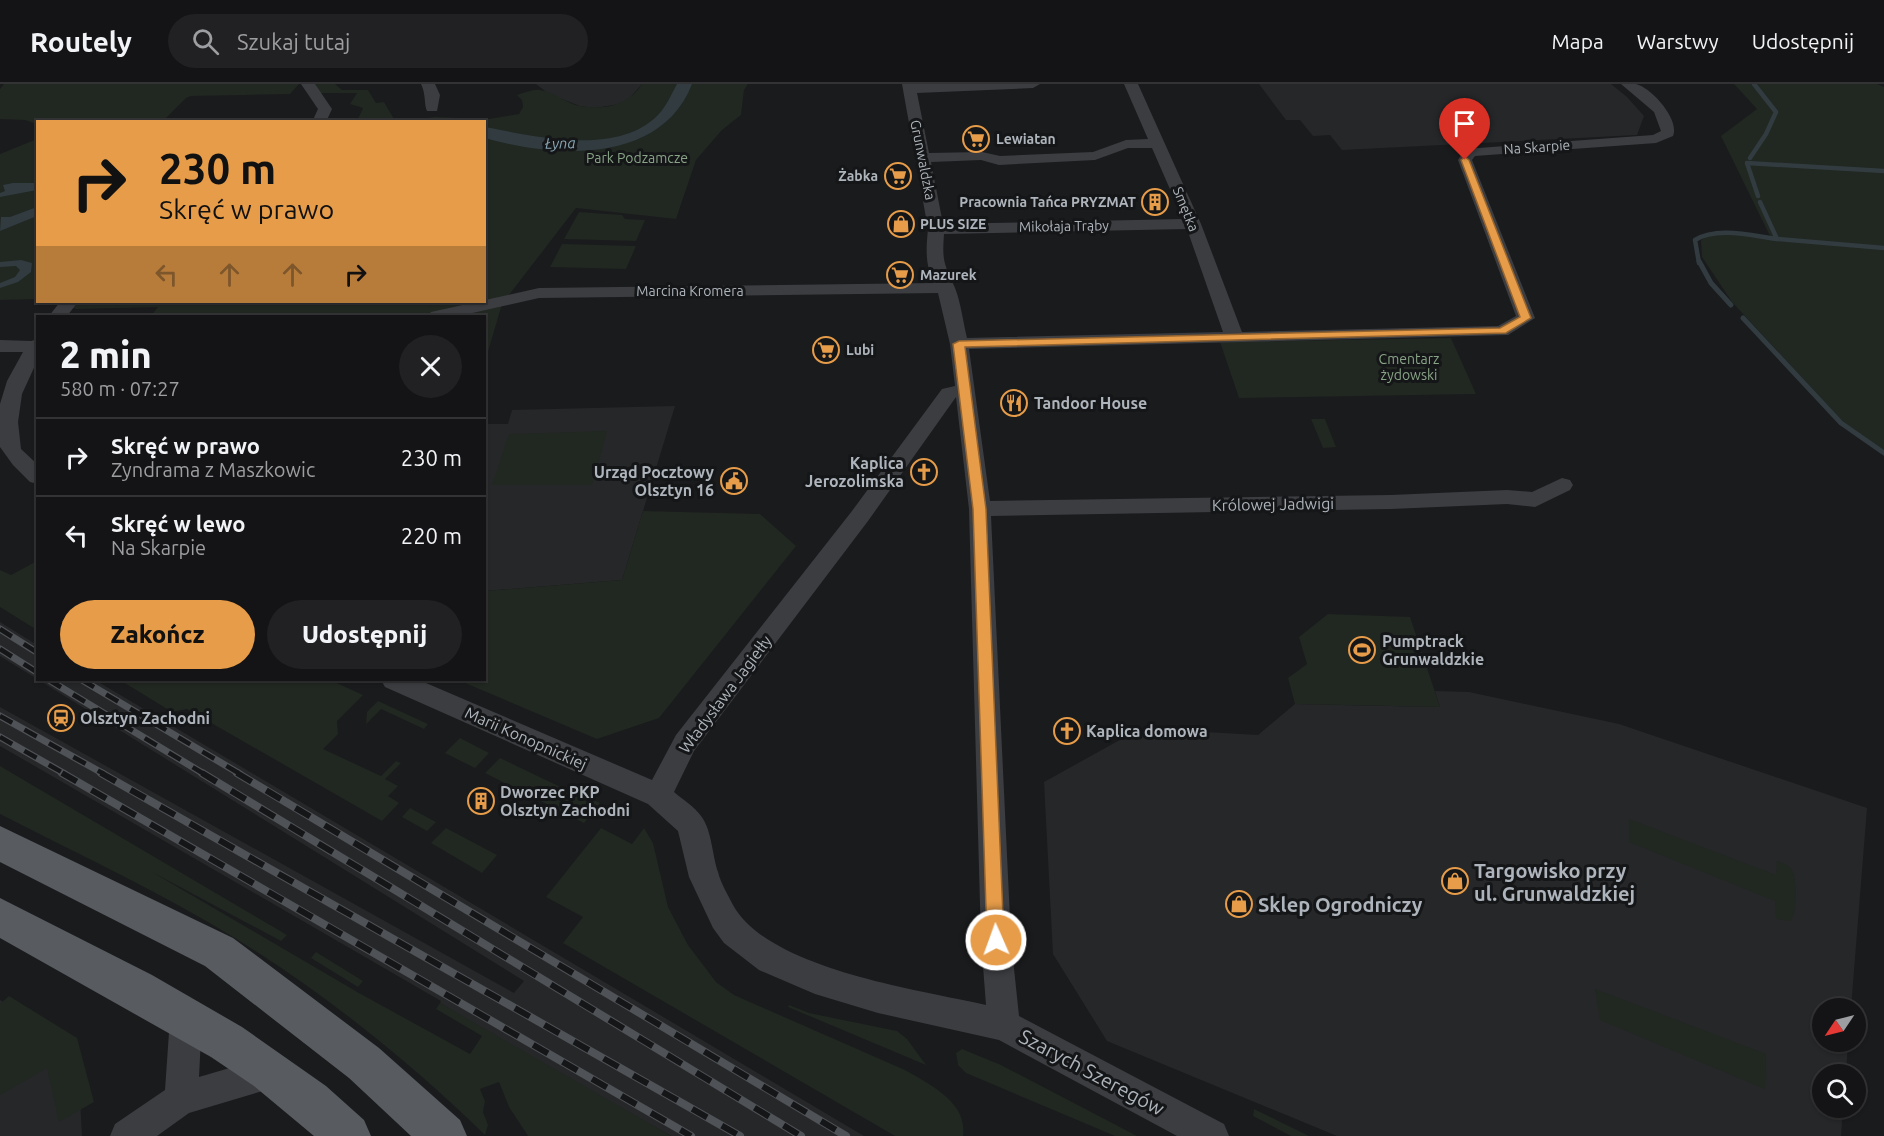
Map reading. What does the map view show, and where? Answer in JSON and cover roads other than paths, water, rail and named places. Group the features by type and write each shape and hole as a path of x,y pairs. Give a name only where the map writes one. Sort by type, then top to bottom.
{"main road":[{"path":"0,843 219,952 364,1063 444,1136"},
{"path":"0,917 186,1018 275,1072 348,1136"}],"street":[{"path":"308,84 325,109 320,120"},
{"path":"428,84 433,95 432,108"},
{"path":"909,86 1034,84"},
{"name":"Smętka","path":"1131,84 1193,224 1234,336"},
{"name":"Na Skarpie","path":"1234,336 1502,331 1526,318 1465,160 1470,152 1656,139 1668,133 1667,120 1660,108 1628,84"},
{"name":"Grunwaldzka","path":"909,86 936,232 934,253 937,272 946,288 959,344 980,509 996,940 1004,1025"},
{"path":"922,158 982,156 999,161 1095,156 1126,144 1158,143"},
{"name":"Mikołaja Trąby","path":"936,232 1193,224"},
{"name":"Marcina Kromera","path":"440,315 539,293 854,291 946,288"},
{"path":"59,315 68,303"},
{"path":"959,344 1234,336"},
{"path":"0,346 36,346"},
{"path":"36,346 8,390 2,425 12,452 36,475"},
{"name":"Władysława Jagiełły","path":"658,795 686,743 860,516 949,393 965,389"},
{"name":"Królowej Jadwigi","path":"980,509 1390,502 1507,497 1535,500 1562,485"},
{"name":"Marii Konopnickiej","path":"396,681 658,795"},
{"path":"658,795 691,824 712,898 735,933 770,959 815,978 878,997 1004,1025"},
{"path":"182,1099 186,1018"},
{"name":"Szarych Szeregów","path":"1004,1025 1212,1136"},
{"path":"127,1136 182,1099 275,1072"}],"water":[{"name":"Łyna","path":"677,84 692,84 677,110 656,129 631,142 602,149 572,151 512,145 486,138 486,127 527,135 574,140 598,140 621,136 641,128 658,115"},
{"path":"36,183 36,190 0,197 0,193 5,191 3,185"},
{"path":"36,207 36,216 0,231 1,217 10,217"},
{"path":"21,260 32,263 31,272 18,282 0,288 0,283 15,277 20,270 16,266 0,267 0,262"}],"waterway":[{"path":"1750,158 1766,134 1776,112 1754,84"},
{"path":"1758,196 1747,163 1884,171"},
{"path":"1760,202 1777,239"},
{"path":"1699,263 1695,240 1704,236 1735,233 1777,239"},
{"path":"1777,239 1884,248"},
{"path":"1699,261 1711,283 1731,305"},
{"path":"1743,318 1841,423 1884,453"}],"railway":[{"path":"0,629 36,652"},
{"path":"0,649 36,672"},
{"path":"51,681 204,774"},
{"path":"84,681 240,774"},
{"path":"0,716 104,774"},
{"path":"0,737 65,774"},
{"path":"62,773 691,1136"},
{"path":"101,773 740,1136"},
{"path":"202,773 801,1136"},
{"path":"237,773 846,1136"}],"place":[{"name":"Lewiatan","path":"976,139"},
{"name":"Żabka","path":"898,176"},
{"name":"Pracownia Tańca PRYZMAT","path":"1155,202"},
{"name":"PLUS SIZE","path":"901,224"},
{"name":"Mazurek","path":"900,275"},
{"name":"Lubi","path":"826,350"},
{"name":"Tandoor House","path":"1014,403"},
{"name":"Kaplica Jerozolimska","path":"924,472"},
{"name":"Urząd Pocztowy Olsztyn 16","path":"734,481"},
{"name":"Pumptrack Grunwaldzkie","path":"1362,650"},
{"name":"Olsztyn Zachodni","path":"61,718"},
{"name":"Kaplica domowa","path":"1067,731"},
{"name":"Dworzec PKP Olsztyn Zachodni","path":"481,801"},
{"name":"Targowisko przy ul. Grunwaldzkiej","path":"1455,881"},
{"name":"Sklep Ogrodniczy","path":"1239,904"}],"park label":[{"name":"Park Podzamcze","path":"637,158"},
{"name":"Cmentarz żydowski","path":"1409,368"}]}
